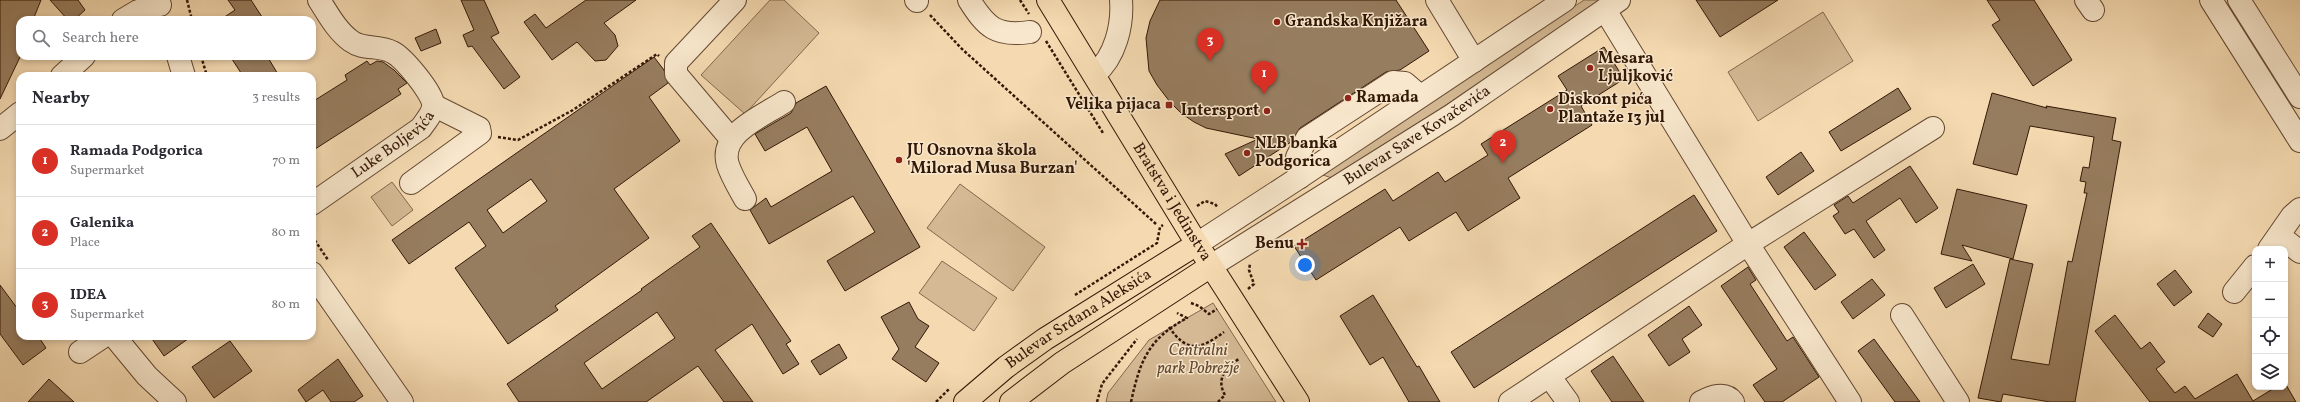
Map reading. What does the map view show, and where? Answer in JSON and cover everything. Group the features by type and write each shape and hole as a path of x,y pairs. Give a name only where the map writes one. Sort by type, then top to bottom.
{"main road":[{"name":"Bratstva i Jedinstva","path":"1048,0 1095,74 1197,244 1298,402"},
{"name":"Bulevar Srđana Aleksića","path":"965,402 1006,367 1045,339 1197,244"},
{"name":"Bulevar Srđana Aleksića","path":"1011,402 1062,363 1211,266"}],"street":[{"name":"Luke Boljevića","path":"316,201 421,128 430,115 433,105 430,94 405,63 392,51 360,46 350,41 340,30 319,0"},
{"path":"731,139 676,74 676,63 735,0"},
{"path":"969,0 982,21 991,28 1002,33 1016,34 1036,31"},
{"path":"1095,74 1108,61 1112,51 1122,12 1121,0"},
{"path":"1437,0 1474,61"},
{"name":"Bulevar Save Kovačevića","path":"1197,244 1565,0"},
{"path":"2211,0 2300,141"},
{"path":"2239,0 2300,97"},
{"path":"1612,5 1748,244 1850,402"},
{"name":"Bulevar Save Kovačevića","path":"1211,266 1452,115 1612,5"},
{"path":"130,16 138,11 161,8"},
{"path":"66,72 80,60"},
{"path":"179,60 183,72"},
{"path":"1300,177 1297,157 1307,138 1392,82 1405,83 1420,96"},
{"path":"745,199 728,166 727,147 731,139 738,132 784,102"},
{"path":"411,183 480,133 479,128 433,105"},
{"path":"0,129 16,116"},
{"path":"1510,402 1550,377 1748,244 1933,128"},
{"path":"2300,209 2292,216 2275,243 2300,252"},
{"path":"2234,292 2252,270"},
{"path":"316,279 402,402"},
{"path":"1902,315 1958,402"},
{"path":"80,352 98,340"},
{"path":"117,340 147,376 175,402"},
{"path":"1550,377 1568,402"},
{"path":"1701,402 1719,395 1730,398 1733,402"}],"path":[{"path":"186,0 191,16"},
{"path":"1020,0 1036,31 1103,133"},
{"path":"917,1 962,49 1156,224"},
{"path":"480,133 518,140 573,110 657,54 676,74"},
{"path":"202,60 206,72"},
{"path":"1251,259 1249,270 1254,284"},
{"path":"1131,402 1138,368 1160,336 1169,327 1187,318 1176,313 1171,314"},
{"path":"1169,327 1176,338 1190,346 1201,346 1224,332"},
{"path":"1097,402 1102,384 1138,337"},
{"path":"1218,402 1225,395 1221,384 1222,377 1226,369 1239,359"}],"green space":[{"path":"770,0 784,0 819,33 745,114 701,75"},
{"path":"1584,0 1604,0 1335,179 1320,174"},
{"path":"1823,12 1853,61 1758,121 1728,72"},
{"path":"392,182 413,210 392,226 371,197"},
{"path":"960,184 1045,247 1013,291 927,228"},
{"path":"942,261 997,298 974,331 919,293"},
{"name":"Centralni park Pobrežje","path":"1213,303 1276,402 1106,402 1108,393 1149,340"}],"building":[{"path":"0,0 41,0 35,16 16,16 16,60 19,60 0,99"},
{"path":"50,0 78,0 85,10 78,16 64,16"},
{"path":"228,0 251,0 261,16 226,16 235,10"},
{"path":"461,0 484,0 499,33 491,37 520,77 504,89 472,46 468,47 463,35 474,30"},
{"path":"586,0 636,0 604,23 615,35 618,46 606,60 595,61 577,42 552,60 524,22 535,14 546,28"},
{"path":"1160,0 1396,0 1429,51 1400,70 1386,72 1300,128 1291,142 1239,176 1225,154 1258,139 1206,128 1194,122 1181,113 1170,102 1157,85 1149,71 1146,38 1150,21"},
{"path":"1696,0 1778,0 1720,37"},
{"path":"1987,0 2034,0 2072,60 2033,86 1992,25 2000,20"},
{"path":"436,29 441,43 421,51 415,38"},
{"path":"1604,47 1624,79 1581,106 1592,125 1508,178 1520,198 1468,231 1456,212 1409,241 1400,227 1316,280 1294,246 1385,189 1393,201 1438,172 1445,182 1488,155 1481,144 1567,90 1558,76"},
{"path":"654,57 664,70 668,83 649,97 680,141 614,189 649,238 555,306 558,310 508,344 455,268 486,246 469,222 409,264 392,240","holes":["531,179 547,201 503,233 487,210"]},
{"path":"233,60 269,60 277,72 240,72"},
{"path":"367,61 370,65 377,61 383,62 394,70 407,83 398,89 401,94 316,148 316,99 347,80 345,75"},
{"path":"826,86 920,247 845,291 827,261 875,232 853,196 769,244 750,210 766,198 771,207 832,171 807,127 765,151 755,134 791,113 796,103"},
{"path":"1898,88 1911,109 1841,151 1829,132"},
{"path":"1992,93 2047,108 2046,106 2116,118 2112,140 2121,142 2075,402 2050,402 2003,394 2001,402 1978,398 2010,259 2033,264 2011,359 2049,365 2068,261 2072,262 2087,193 2084,193 2086,182 2080,181 2083,167 2089,168 2094,137 2030,126 2017,175 1973,164"},
{"path":"1801,152 1814,171 1778,195 1766,177"},
{"path":"1910,166 1938,208 1916,223 1900,198 1866,221 1885,250 1874,258 1854,229 1845,234 1833,216 1839,212 1834,205 1848,196 1853,203"},
{"path":"1957,189 2027,205 2013,259 1962,245 1972,261 1941,254"},
{"path":"1694,195 1717,231 1474,388 1451,352"},
{"path":"711,223 791,341 786,344 799,364 783,374 752,324 715,350 753,402 724,402 698,366 646,402 519,402 507,384 642,290 641,289 700,247 692,236","holes":["657,312 675,338 602,389 584,363"]},
{"path":"1804,232 1836,275 1815,290 1784,247"},
{"path":"1973,264 1985,284 1946,308 1934,288"},
{"path":"1748,267 1756,280 1750,284 1787,341 1793,337 1819,377 1782,402 1765,402 1753,385 1777,369 1721,286"},
{"path":"2175,270 2192,292 2174,306 2157,284"},
{"path":"1872,279 1885,295 1853,319 1841,302"},
{"path":"0,285 16,307 16,340 41,340 46,348 23,365 0,334"},
{"path":"1373,295 1417,367 1419,366 1440,402 1409,402 1383,357 1370,365 1340,316"},
{"path":"909,302 918,319 929,326 915,347 939,363 926,382 892,359 899,349 881,317"},
{"path":"1689,306 1702,325 1682,339 1690,352 1669,366 1648,335"},
{"path":"2208,313 2222,324 2213,337 2198,327"},
{"path":"2115,315 2141,349 2150,342 2165,362 2156,369 2175,393 2185,386 2195,399 2237,374 2253,401 2271,390 2288,390 2288,388 2296,402 2150,402 2095,331"},
{"path":"1874,339 1920,402 1895,402 1858,351"},
{"path":"153,340 186,340 164,356"},
{"path":"230,341 252,371 214,398 192,367"},
{"path":"839,344 847,358 820,375 811,361"},
{"path":"1613,356 1644,402 1612,402 1591,371"},
{"path":"338,359 363,396 354,402 331,402 323,390 306,402 298,390"},
{"path":"49,379 74,402 28,402"}],"place":[{"name":"Grandska Knjižara","path":"1277,22"},
{"name":"IDEA","path":"1210,61"},
{"name":"Mesara Ljuljković","path":"1590,68"},
{"name":"Ramada Podgorica","path":"1264,94"},
{"name":"Ramada","path":"1348,98"},
{"name":"Velika pijaca","path":"1169,105"},
{"name":"Diskont pića Plantaže 13 jul","path":"1550,109"},
{"name":"Intersport","path":"1267,111"},
{"name":"NLB banka Podgorica","path":"1247,153"},
{"name":"JU Osnovna škola 'Milorad Musa Burzan'","path":"899,160"},
{"name":"Galenika","path":"1503,163"},
{"name":"Benu","path":"1302,244"}]}
